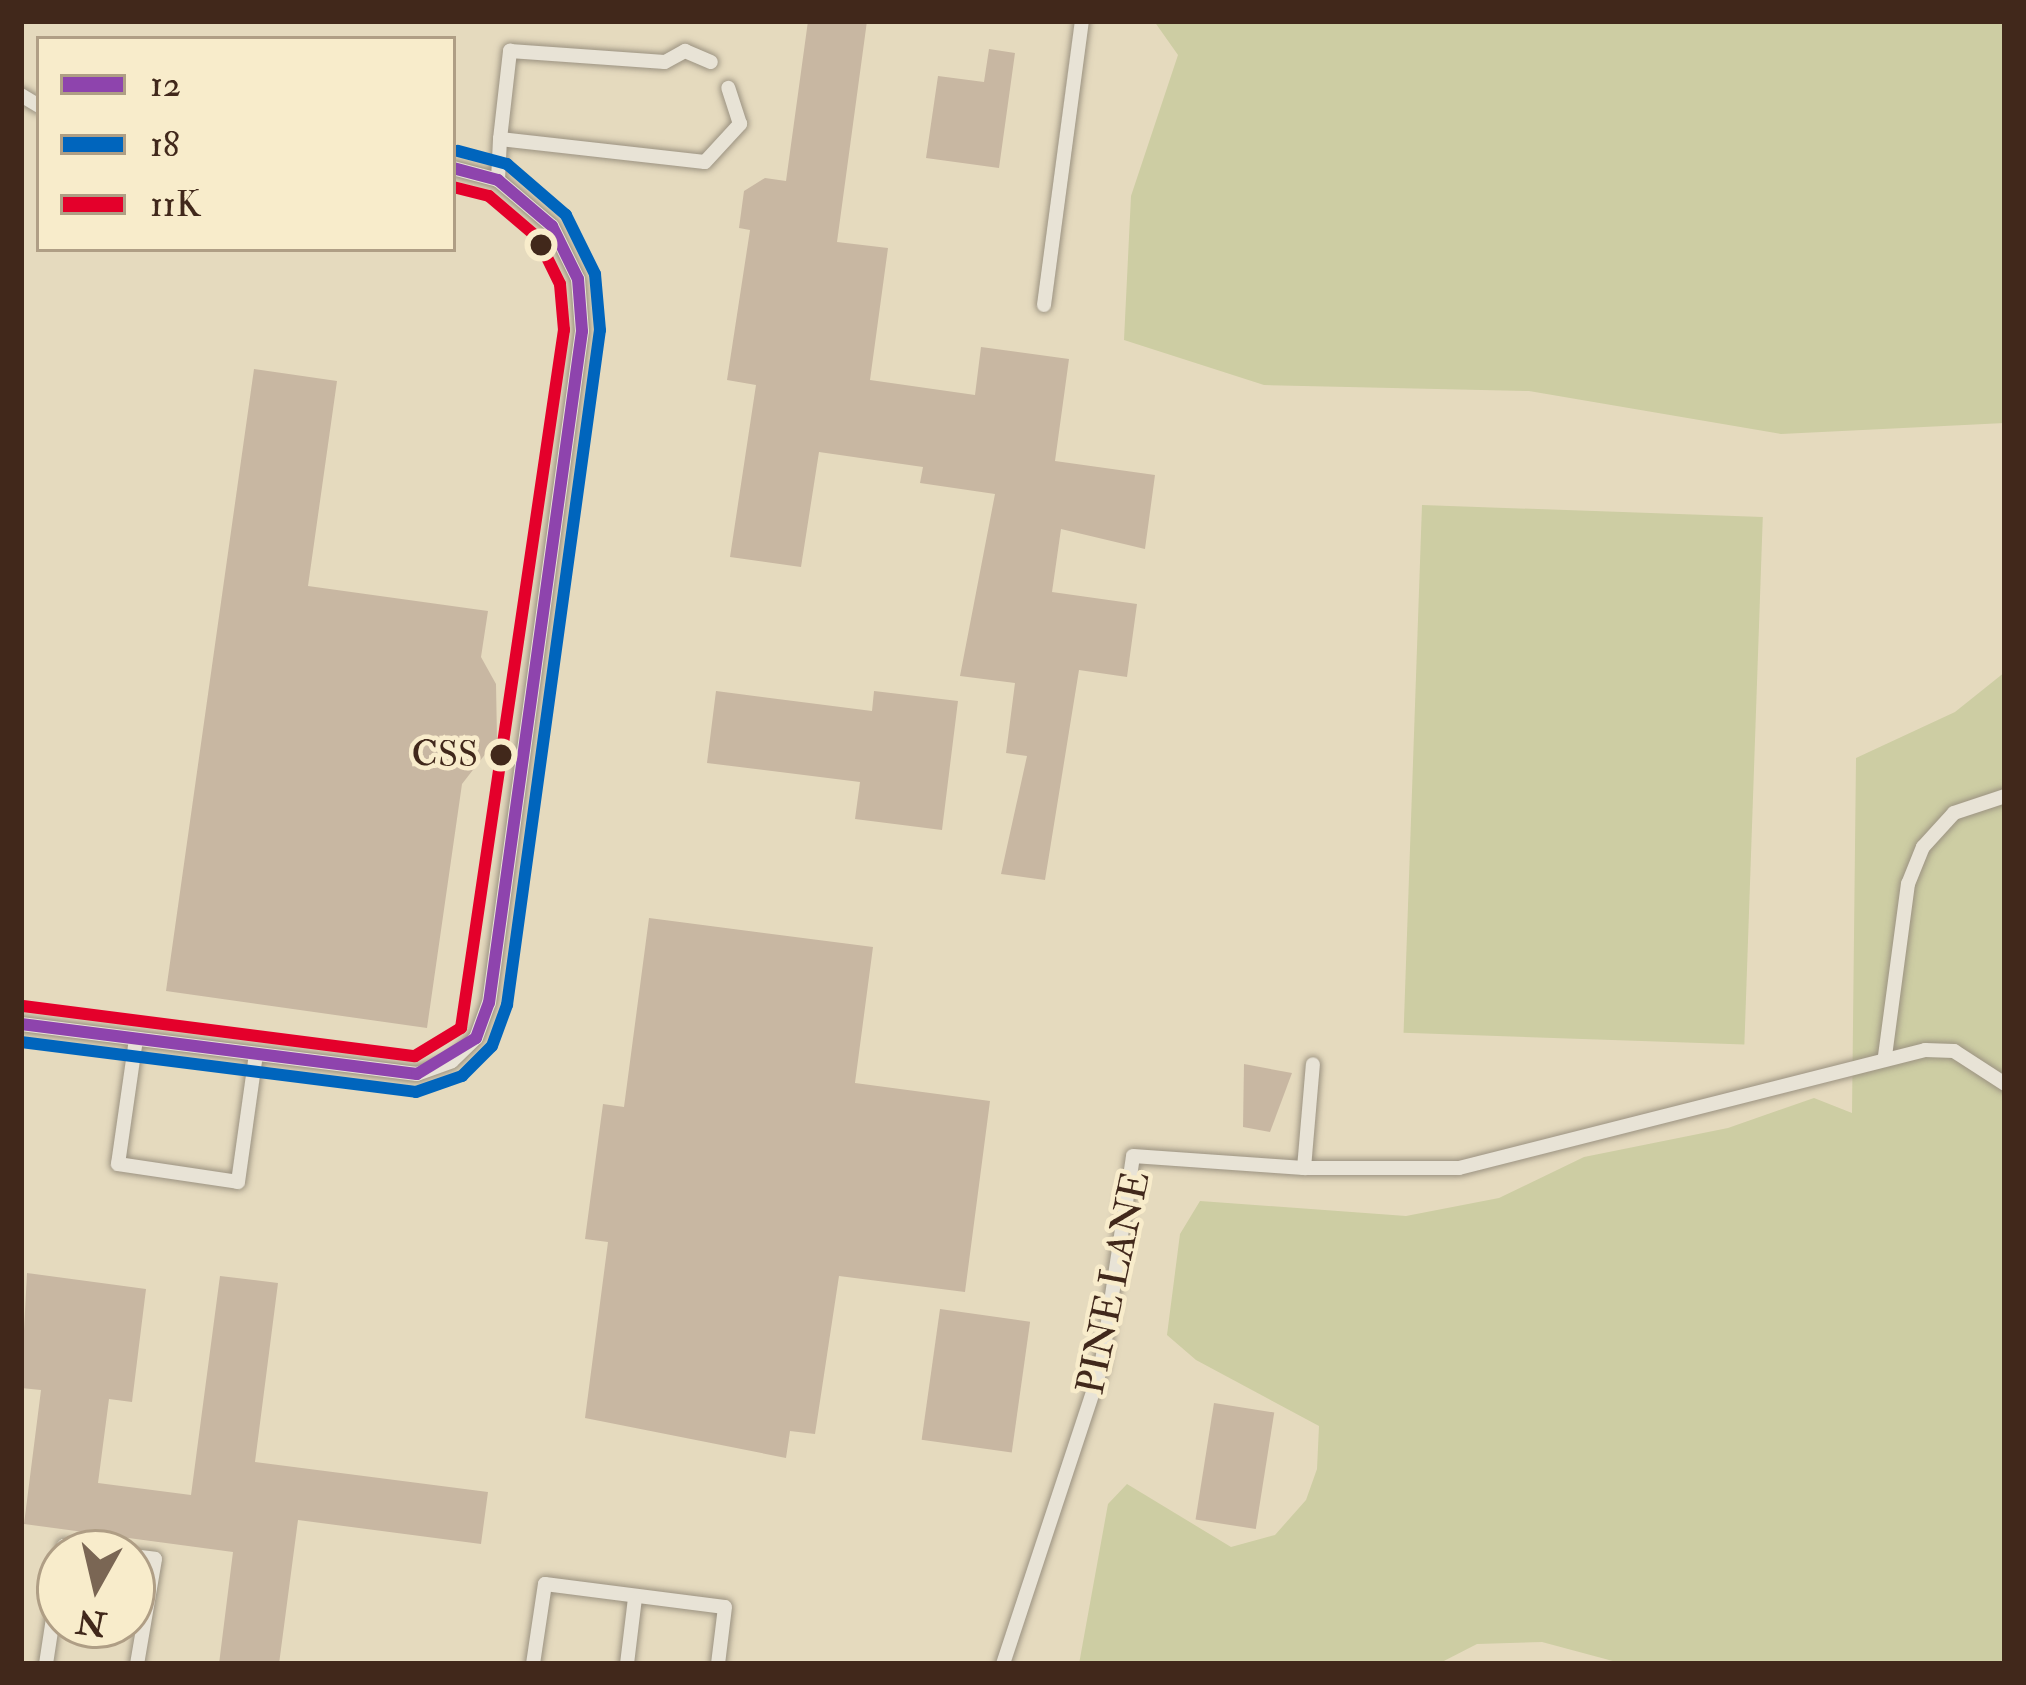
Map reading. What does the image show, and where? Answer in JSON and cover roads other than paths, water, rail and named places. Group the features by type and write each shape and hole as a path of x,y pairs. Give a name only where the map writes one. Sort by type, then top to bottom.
{"lane":[{"path":"1043,305 1082,21"},
{"path":"498,181 510,51 664,62 685,51 711,62"},
{"path":"500,139 705,162 740,124 728,88"},
{"path":"21,1024 417,1074 452,1061 489,1003 582,331 578,279 551,226 498,181 456,169"},
{"path":"1886,1056 1908,884 1923,847 1954,813 2005,796"},
{"path":"136,1039 118,1164 238,1182 256,1054"},
{"path":"1313,1064 1304,1168 1459,1168 1886,1056 1954,1051 2005,1084"},
{"name":"PINE LANE","path":"1003,1664 1101,1368 1133,1156 1304,1168"},
{"path":"533,1664 545,1584 725,1607 718,1664"},
{"path":"627,1664 635,1598"}],"place":[{"name":"CSS","path":"501,755"}]}
